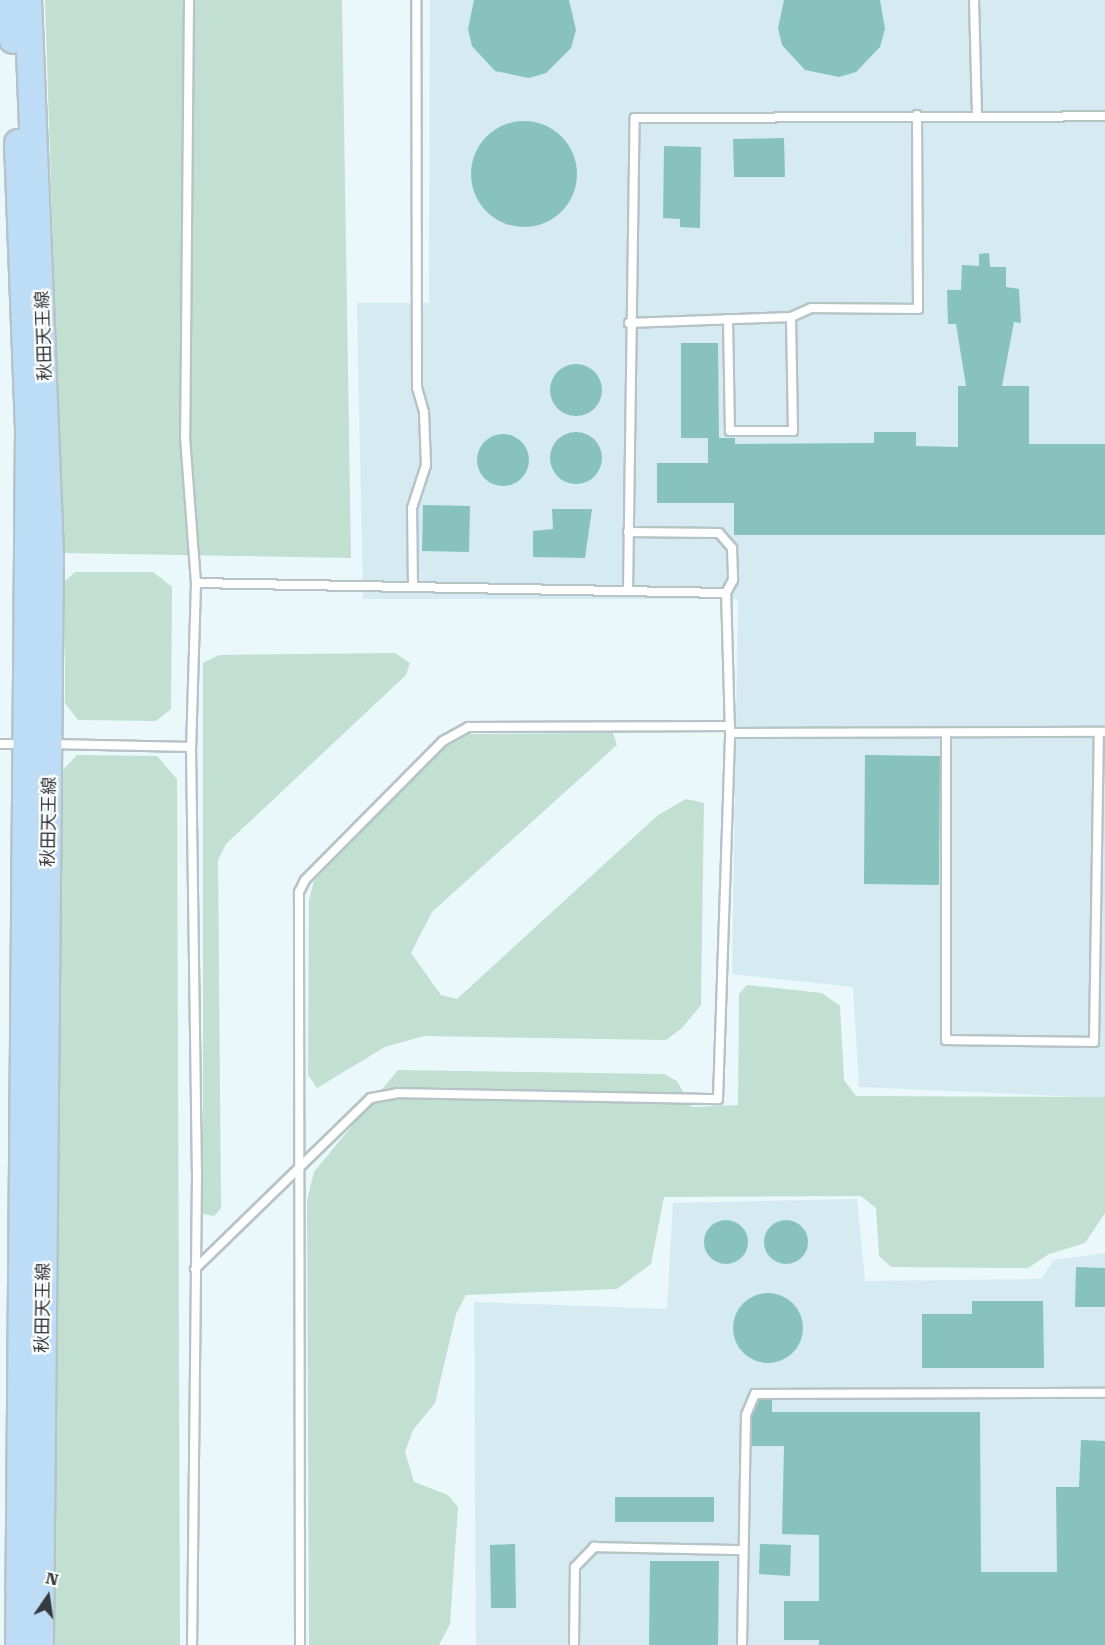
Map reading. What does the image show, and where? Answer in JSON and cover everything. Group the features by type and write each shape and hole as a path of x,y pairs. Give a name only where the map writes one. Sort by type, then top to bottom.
{"main road":[{"name":"秋田天王線","path":"10,0 29,429 39,744 40,1645"},
{"name":"秋田天王線","path":"19,1645 47,429 28,0"}],"lane":[{"path":"189,0 185,437 196,584 191,747 195,1269 192,1645"},
{"path":"413,587 412,507 426,465 424,412 417,388 416,0"},
{"path":"974,0 977,114"},
{"path":"628,591 629,322 635,118 977,114 1105,116"},
{"path":"629,322 791,317 811,308 918,309 917,115"},
{"path":"728,319 730,431 793,430 791,317"},
{"path":"195,1269 371,1098 398,1093 718,1099 730,729 726,593 733,580 732,548 719,533 628,532"},
{"path":"196,584 726,593"},
{"path":"300,1645 299,892 304,880 443,741 468,727 946,733 1102,732 1094,1042 946,1040 946,733"},
{"path":"0,744 191,747"},
{"path":"742,1645 746,1415 755,1394 1105,1393"},
{"path":"574,1645 575,1567 594,1547 743,1550"}],"shaded area":[{"path":"430,0 1105,0 1105,1098 859,1087 853,987 732,974 738,599 363,599 357,303 429,303"},
{"path":"857,1199 865,1281 1041,1279 1054,1260 1105,1253 1105,1645 476,1645 474,1302 667,1309 673,1203"}],"green space":[{"path":"45,0 342,0 351,558 63,553"},
{"path":"75,572 153,572 172,587 171,709 156,721 78,720 65,703 65,581"},
{"path":"395,653 410,663 406,675 226,844 218,860 221,1208 214,1216 203,1214 203,663 219,655"},
{"path":"613,733 617,745 432,912 411,953 441,995 457,999 658,815 686,799 704,803 701,1005 682,1028 666,1040 424,1036 385,1047 317,1088 308,1075 309,900 314,881 444,748 469,734"},
{"path":"77,755 157,756 177,779 180,1645 50,1645 61,772"},
{"path":"747,985 822,993 840,1006 844,1080 856,1096 1105,1097 1105,1213 1085,1243 1049,1254 1028,1268 891,1267 879,1256 876,1208 861,1196 664,1197 651,1264 617,1289 466,1295 456,1314 435,1403 413,1430 405,1452 414,1482 448,1495 458,1507 450,1624 439,1645 309,1645 307,1201 314,1172 398,1070 664,1074 677,1081 692,1107 738,1105 739,994"}],"building":[{"path":"474,0 569,0 576,30 571,48 546,73 529,78 495,71 472,46 468,29"},
{"path":"784,0 880,0 885,29 880,47 856,72 839,77 805,70 782,45 778,28"},
{"path":"524,121 544,125 562,136 573,154 577,174 573,194 562,212 544,223 524,227 504,223 486,212 475,194 471,174 475,154 486,136 504,125"},
{"path":"784,138 785,177 734,177 733,139"},
{"path":"664,146 701,147 700,228 680,227 680,219 663,218"},
{"path":"989,253 990,267 1006,267 1006,287 1019,289 1021,323 1014,322 1002,386 1029,386 1029,444 1105,444 1105,535 734,535 734,503 657,503 657,463 708,463 708,438 681,438 681,343 718,343 719,438 735,438 735,444 874,443 874,432 916,432 916,446 958,447 958,386 966,386 956,324 948,324 947,290 961,290 962,265 979,266 979,254"},
{"path":"576,364 586,366 594,372 600,380 602,390 600,400 594,408 586,414 576,416 566,414 558,408 552,400 550,390 552,380 558,372 566,366"},
{"path":"576,432 586,434 594,440 600,448 602,458 600,468 594,476 586,482 576,484 566,482 558,476 552,468 550,458 552,448 558,440 566,434"},
{"path":"503,434 513,436 521,442 527,450 529,460 527,470 521,478 513,484 503,486 493,484 485,478 479,470 477,460 479,450 485,442 493,436"},
{"path":"423,505 470,506 469,552 422,551"},
{"path":"552,509 592,509 585,558 533,557 533,531 553,529"},
{"path":"865,755 940,756 939,885 864,884"},
{"path":"726,1220 735,1221 742,1226 747,1233 747,1251 742,1258 735,1263 726,1264 717,1263 710,1258 705,1251 704,1242 705,1233 710,1226 717,1221"},
{"path":"786,1220 795,1221 802,1226 807,1233 807,1251 802,1258 795,1263 786,1264 777,1263 770,1258 765,1251 764,1242 765,1233 770,1226 777,1221"},
{"path":"1076,1267 1105,1268 1105,1307 1075,1307"},
{"path":"768,1293 787,1299 797,1309 803,1328 797,1347 787,1357 768,1363 749,1357 739,1347 733,1328 739,1309 749,1299"},
{"path":"972,1301 1043,1301 1044,1368 922,1368 922,1314 972,1314"},
{"path":"759,1400 772,1400 772,1412 980,1412 981,1572 1057,1572 1056,1487 1079,1487 1081,1440 1105,1441 1105,1645 819,1645 819,1640 784,1640 784,1601 819,1601 819,1535 782,1534 784,1446 752,1446 752,1416"},
{"path":"615,1497 714,1497 714,1522 615,1522"},
{"path":"515,1544 516,1608 491,1608 490,1545"},
{"path":"760,1544 791,1545 790,1576 759,1574"},
{"path":"650,1561 719,1561 718,1645 649,1645"}]}
